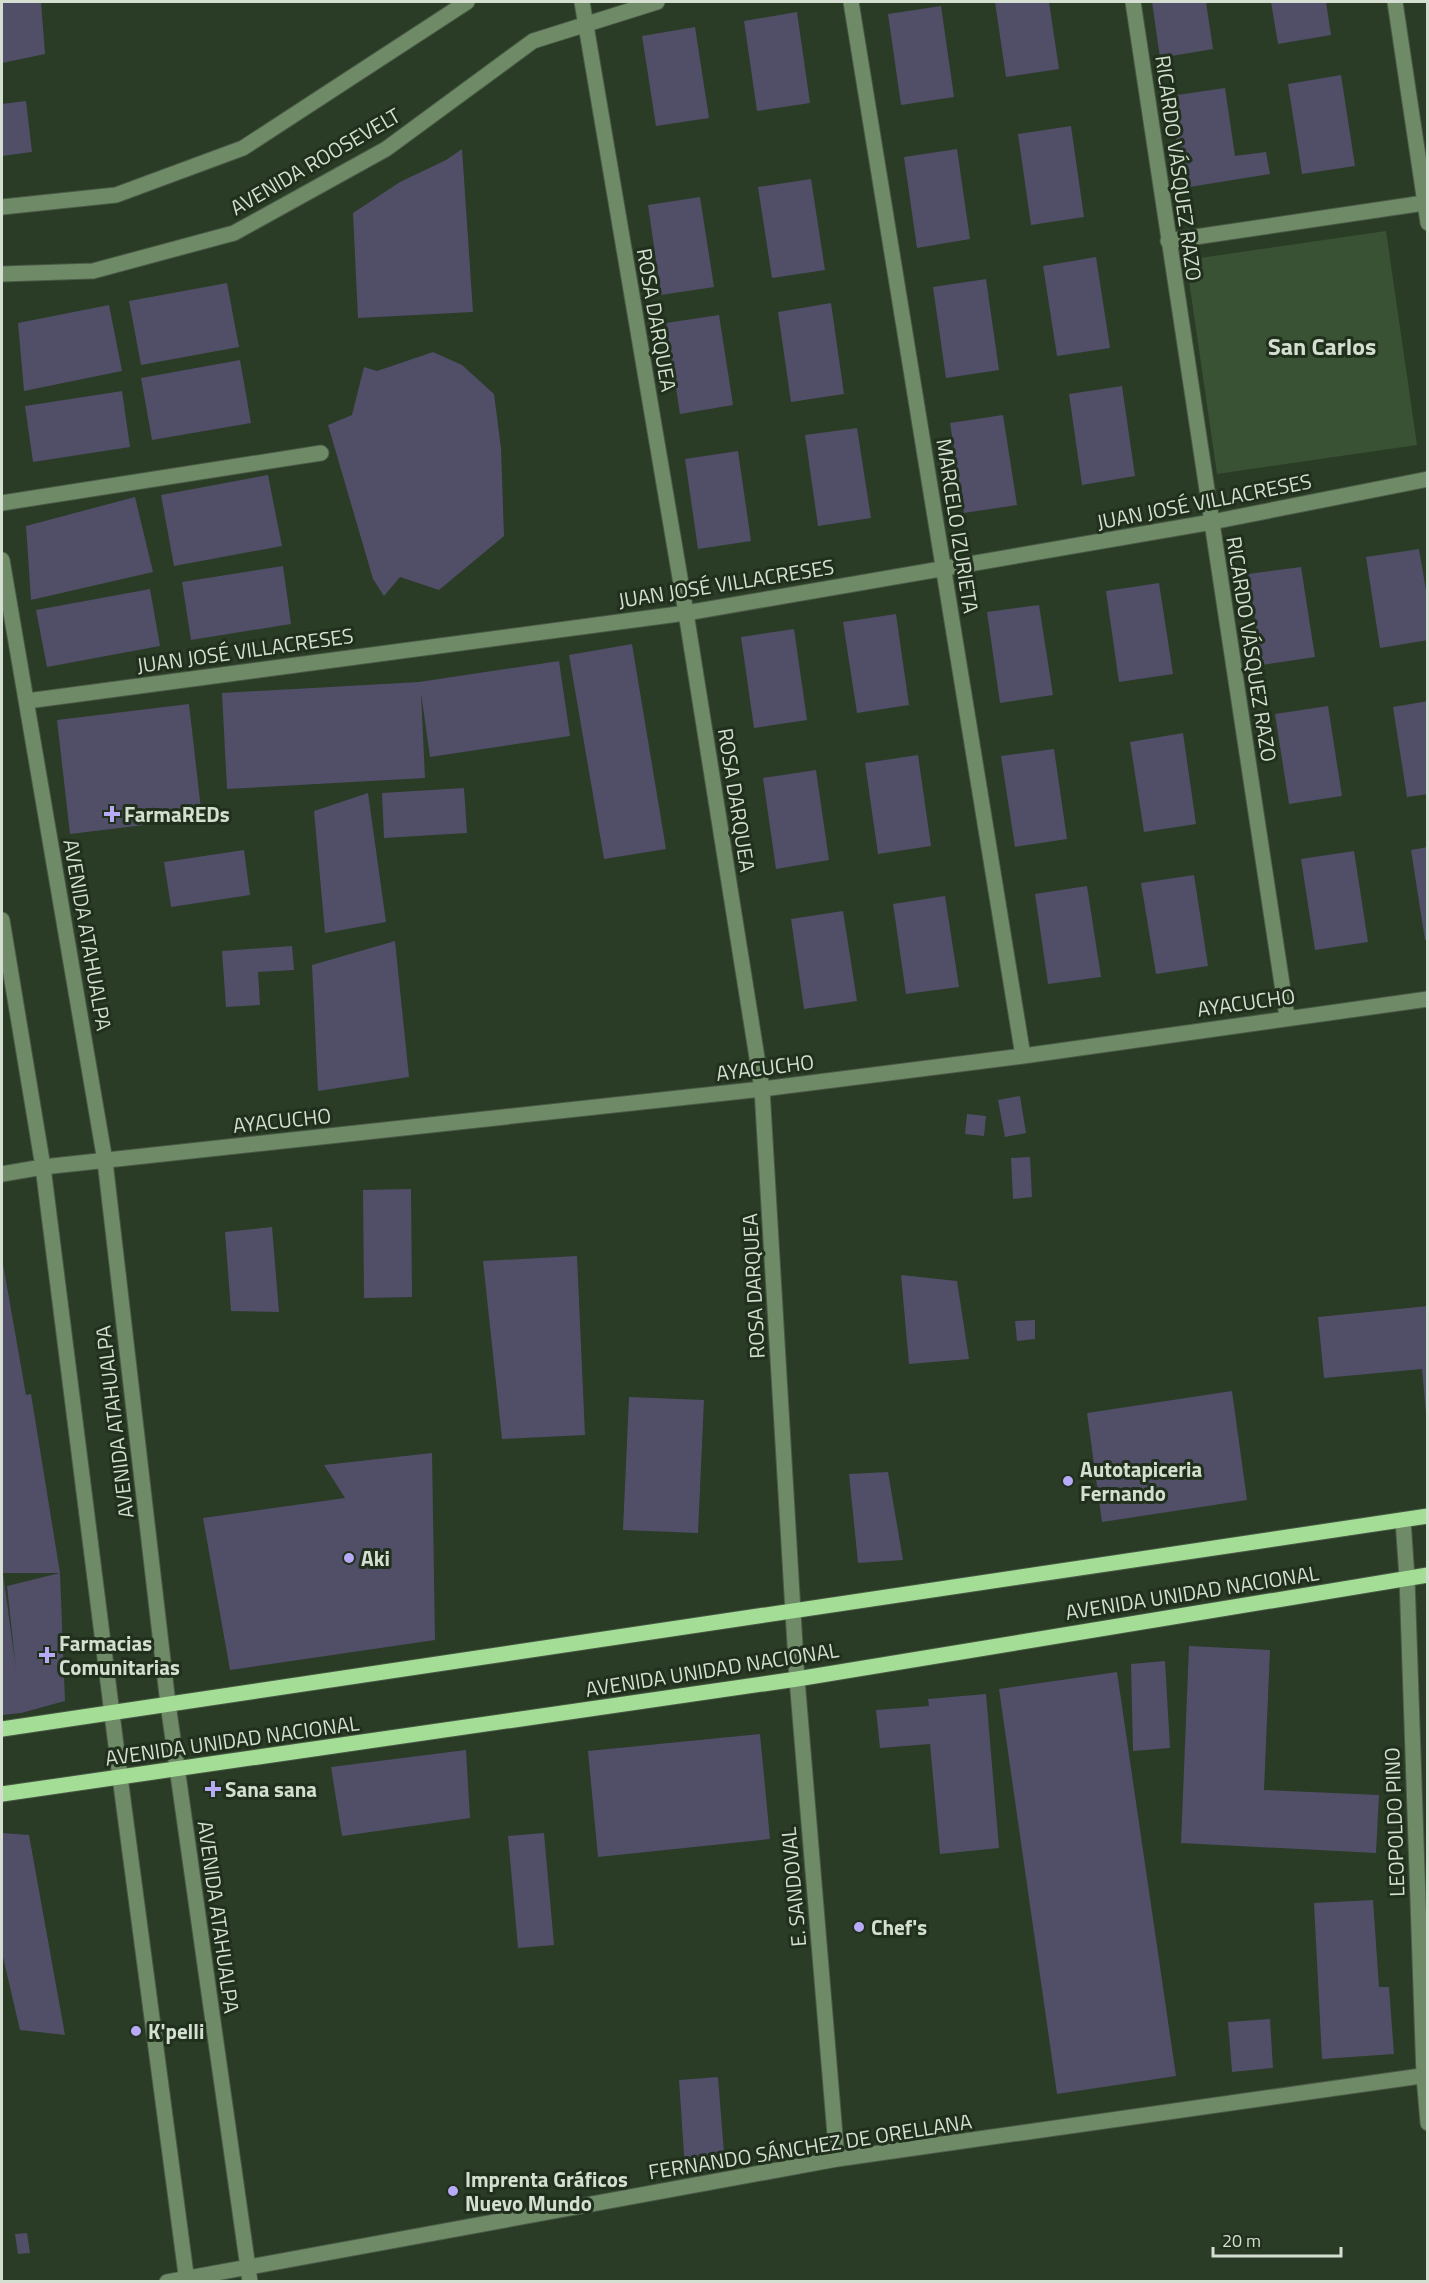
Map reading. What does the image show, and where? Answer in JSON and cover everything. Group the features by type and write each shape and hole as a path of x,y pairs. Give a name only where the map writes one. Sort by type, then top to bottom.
{"main road":[{"name":"AVENIDA UNIDAD NACIONAL","path":"2,1728 1428,1516"},
{"name":"AVENIDA UNIDAD NACIONAL","path":"2,1794 797,1679 1428,1575"}],"street":[{"path":"2,207 116,195 243,148 467,2"},
{"name":"ROSA DARQUEA","path":"582,2 686,613 762,1089 793,1611"},
{"name":"AVENIDA ROOSEVELT","path":"2,274 93,271 234,232 386,149 532,42 657,2"},
{"name":"MARCELO IZURIETA","path":"851,2 1023,1056"},
{"name":"RICARDO VÁSQUEZ RAZO","path":"1133,2 1287,1017"},
{"path":"1395,2 1428,223"},
{"path":"1168,241 1424,203"},
{"path":"2,503 321,453"},
{"name":"JUAN JOSÉ VILLACRESES","path":"27,701 686,613 1212,522 1428,479"},
{"name":"AVENIDA ATAHUALPA","path":"2,560 105,1161 176,1770 249,2274"},
{"name":"AVENIDA ATAHUALPA","path":"2,920 43,1167 120,1777 187,2280"},
{"name":"AYACUCHO","path":"2,1174 43,1167 762,1089 1023,1056 1287,1017 1428,999"},
{"name":"LEOPOLDO PINO","path":"1403,1520 1428,2123"},
{"name":"E. SANDOVAL","path":"793,1611 837,2159"},
{"name":"FERNANDO SÁNCHEZ DE ORELLANA","path":"167,2282 249,2274 837,2159 1426,2076"}],"green space":[{"path":"1386,231 1417,445 1217,474 1186,260"}],"building":[{"path":"2,2 41,2 45,54 2,63"},
{"path":"995,2 1049,2 1059,69 1006,77"},
{"path":"1152,2 1206,2 1213,49 1160,58"},
{"path":"1271,2 1326,2 1331,35 1278,44"},
{"path":"941,6 954,97 901,105 888,14"},
{"path":"797,12 810,103 757,111 744,21"},
{"path":"695,27 709,118 656,126 642,36"},
{"path":"1341,75 1355,166 1302,174 1288,84"},
{"path":"1225,88 1235,156 1266,152 1270,174 1183,188 1170,96"},
{"path":"26,101 32,152 2,156 2,104"},
{"path":"1071,126 1084,217 1031,225 1018,134"},
{"path":"462,149 473,312 358,318 353,213 400,182 446,160"},
{"path":"957,149 970,239 917,248 904,157"},
{"path":"811,179 825,270 772,278 758,187"},
{"path":"700,197 714,287 661,295 648,205"},
{"path":"1096,257 1110,348 1057,356 1043,266"},
{"path":"986,279 999,370 946,378 933,287"},
{"path":"227,283 239,347 141,365 129,301"},
{"path":"831,303 844,394 791,402 778,312"},
{"path":"109,305 122,371 24,391 18,323"},
{"path":"719,315 733,405 680,414 666,323"},
{"path":"433,352 462,365 494,394 501,448 504,536 439,590 400,577 384,596 373,579 328,425 352,415 364,367 377,371"},
{"path":"240,360 251,423 152,440 141,378"},
{"path":"1122,386 1135,476 1082,485 1069,394"},
{"path":"122,391 130,447 33,462 25,406"},
{"path":"1003,415 1017,505 964,513 950,423"},
{"path":"857,428 871,518 818,526 805,435"},
{"path":"738,451 751,541 698,549 685,459"},
{"path":"268,475 282,546 174,566 161,495"},
{"path":"135,497 153,572 31,600 26,526"},
{"path":"1419,549 1428,602 1428,640 1380,648 1366,557"},
{"path":"283,566 291,624 191,640 182,582"},
{"path":"1301,567 1315,657 1262,665 1248,574"},
{"path":"1159,583 1173,674 1119,682 1106,591"},
{"path":"150,589 160,646 47,667 36,610"},
{"path":"1039,605 1053,695 1000,703 987,612"},
{"path":"896,614 909,705 857,713 843,622"},
{"path":"794,629 807,720 754,728 741,637"},
{"path":"632,644 666,849 604,859 569,655"},
{"path":"559,661 570,736 430,757 421,693 425,778 227,789 222,693 419,682"},
{"path":"1428,701 1428,794 1407,797 1393,707"},
{"path":"189,704 202,818 70,834 57,720"},
{"path":"1328,706 1342,796 1289,804 1275,714"},
{"path":"1183,733 1196,824 1144,832 1130,742"},
{"path":"1054,749 1067,839 1015,847 1001,756"},
{"path":"918,755 931,846 878,854 865,763"},
{"path":"816,770 829,860 776,869 763,778"},
{"path":"464,788 467,833 384,838 382,793"},
{"path":"368,793 386,922 325,933 314,811"},
{"path":"1428,847 1428,940 1425,940 1411,850"},
{"path":"244,850 250,895 171,907 164,862"},
{"path":"1354,851 1368,942 1315,950 1301,859"},
{"path":"1194,875 1208,966 1156,974 1141,883"},
{"path":"1087,886 1101,977 1048,984 1035,894"},
{"path":"945,896 959,987 906,994 893,904"},
{"path":"843,911 857,1001 804,1009 791,919"},
{"path":"395,941 409,1077 318,1091 312,965"},
{"path":"292,946 294,970 258,972 260,1005 226,1007 222,951"},
{"path":"1020,1096 1026,1133 1005,1137 998,1100"},
{"path":"967,1114 986,1116 984,1136 965,1134"},
{"path":"1030,1157 1032,1197 1013,1199 1011,1158"},
{"path":"411,1189 412,1297 364,1298 363,1190"},
{"path":"272,1227 279,1312 231,1311 225,1232"},
{"path":"577,1256 585,1435 502,1439 483,1261"},
{"path":"2,1258 26,1395 31,1394 60,1573 65,1701 21,1713 2,1715","holes":["3,1573 60,1573 7,1586 16,1670"]},
{"path":"901,1275 957,1281 969,1359 909,1364"},
{"path":"1428,1306 1428,1414 1426,1414 1422,1369 1324,1378 1318,1317"},
{"path":"1035,1320 1035,1339 1017,1341 1015,1321"},
{"path":"1232,1391 1247,1500 1102,1522 1087,1413"},
{"path":"629,1397 704,1400 698,1533 623,1530"},
{"path":"432,1453 435,1640 230,1670 203,1518 345,1498 324,1465"},
{"path":"888,1472 903,1560 858,1563 849,1474"},
{"path":"1189,1646 1270,1650 1264,1790 1379,1795 1376,1853 1181,1843"},
{"path":"1165,1661 1170,1748 1133,1751 1131,1664"},
{"path":"1117,1672 1176,2076 1057,2094 999,1689"},
{"path":"986,1694 999,1848 940,1854 930,1744 880,1748 876,1710 929,1706 928,1699"},
{"path":"760,1734 770,1839 598,1857 588,1751"},
{"path":"466,1750 470,1818 342,1836 331,1767"},
{"path":"2,1833 29,1835 65,2035 20,2030 2,1953"},
{"path":"544,1833 554,1945 518,1948 508,1836"},
{"path":"1373,1900 1379,1987 1389,1987 1394,2054 1322,2059 1314,1903"},
{"path":"1270,2019 1273,2068 1232,2072 1228,2022"},
{"path":"718,2077 725,2166 685,2169 679,2080"},
{"path":"27,2233 30,2253 18,2254 15,2234"}],"place":[{"name":"FarmaREDs","path":"112,814"},
{"name":"Autotapiceria Fernando","path":"1068,1481"},
{"name":"Aki","path":"349,1558"},
{"name":"Farmacias Comunitarias","path":"47,1655"},
{"name":"Sana sana","path":"213,1789"},
{"name":"Chef's","path":"859,1927"},
{"name":"K'pelli","path":"136,2031"},
{"name":"Imprenta Gráficos Nuevo Mundo","path":"453,2191"}],"district":[{"name":"San Carlos","path":"1322,346"}]}
